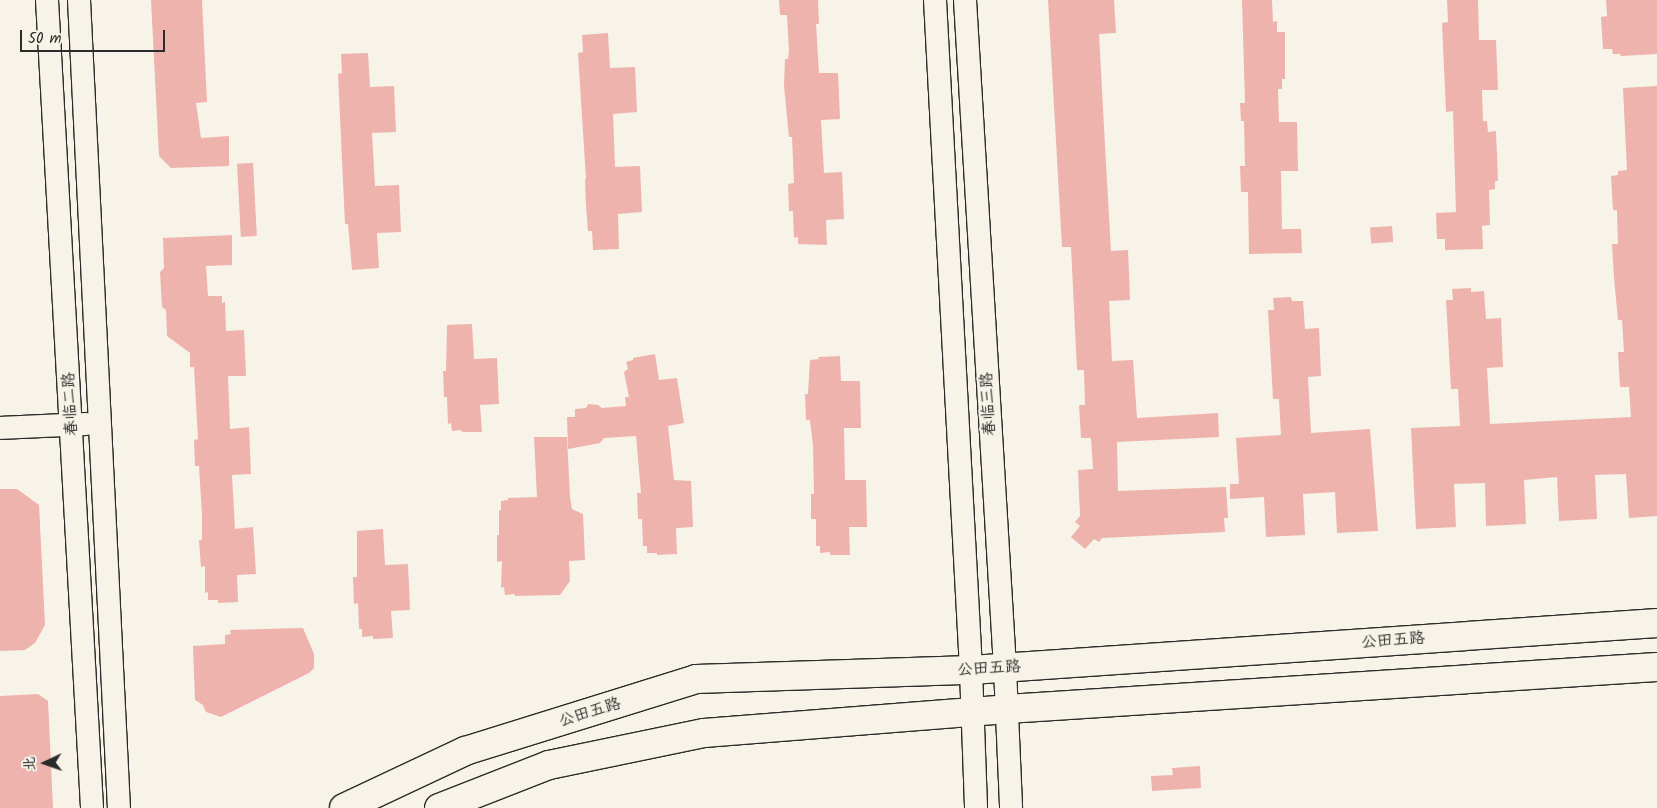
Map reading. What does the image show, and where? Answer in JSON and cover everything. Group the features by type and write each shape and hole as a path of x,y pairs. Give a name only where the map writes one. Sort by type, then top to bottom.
{"main road":[{"name":"公田五路","path":"344,808 465,751 696,679 971,670 1657,623"},
{"path":"439,808 549,765 704,733 1007,709 1657,667"}],"street":[{"name":"春临二路","path":"47,0 92,808"},
{"name":"春临二路","path":"80,0 119,808"},
{"name":"春临三路","path":"935,0 971,670 971,712 976,808"},
{"name":"春临三路","path":"964,0 1005,668 1011,808"},
{"path":"0,428 99,423"}],"building":[{"path":"151,0 202,0 207,102 196,103 201,138 229,136 229,166 171,168 159,156"},
{"path":"779,0 818,0 819,24 816,24 819,73 838,73 840,119 821,120 824,173 842,172 844,219 826,220 827,245 798,244 798,237 794,238 793,211 789,211 788,184 794,183 792,137 789,137 784,86 785,59 788,59 789,51 787,15 780,15"},
{"path":"1048,0 1114,0 1116,33 1099,34 1111,251 1128,250 1130,300 1109,301 1112,361 1133,360 1137,418 1218,413 1219,437 1117,442 1118,491 1226,487 1228,518 1224,518 1225,532 1102,538 1099,542 1094,539 1085,549 1071,537 1080,526 1075,522 1080,516 1078,470 1093,469 1091,438 1081,438 1079,405 1085,405 1084,370 1077,370 1071,247 1062,247"},
{"path":"1242,0 1272,0 1273,22 1277,21 1277,32 1285,32 1285,79 1282,79 1282,89 1278,89 1279,122 1297,122 1298,171 1281,171 1282,229 1301,229 1302,253 1249,254 1248,192 1241,192 1240,166 1245,166 1244,121 1241,121 1240,103 1245,103"},
{"path":"1447,0 1478,0 1479,40 1496,40 1498,90 1482,90 1483,121 1487,121 1488,132 1496,131 1498,181 1495,181 1495,189 1489,190 1490,225 1482,226 1483,249 1445,250 1445,239 1437,239 1436,213 1456,212 1453,111 1446,112 1442,23 1448,22"},
{"path":"1606,0 1657,0 1657,54 1621,56 1620,54 1613,54 1612,49 1603,49 1601,17 1607,16"},
{"path":"608,33 610,68 635,67 637,112 613,114 615,167 640,166 642,212 618,214 619,249 593,250 592,231 588,231 586,205 578,53 583,52 582,35"},
{"path":"368,53 370,87 394,86 396,132 372,133 375,186 399,185 401,232 377,233 379,268 352,270 348,224 345,224 338,74 342,73 341,54"},
{"path":"1657,86 1657,516 1629,518 1626,474 1595,475 1597,519 1559,521 1557,477 1524,480 1526,524 1486,526 1485,483 1454,484 1456,527 1416,529 1411,428 1460,426 1458,389 1451,389 1446,300 1453,300 1452,289 1471,288 1471,292 1484,291 1486,319 1501,318 1503,367 1487,368 1490,424 1631,417 1629,387 1620,387 1618,352 1624,352 1622,320 1618,320 1614,278 1612,244 1618,244 1617,210 1613,210 1611,176 1618,175 1618,171 1627,170 1623,88"},
{"path":"253,163 257,236 241,237 237,164"},
{"path":"1392,226 1393,242 1371,243 1370,228"},
{"path":"232,235 232,265 206,266 208,296 222,296 222,303 225,302 226,331 244,330 246,376 228,376 230,429 249,427 251,474 232,475 235,529 253,527 256,574 237,575 238,602 218,603 218,600 208,600 208,592 205,593 205,566 201,567 199,540 202,540 202,515 199,466 195,466 194,440 198,439 194,367 190,367 190,353 167,336 166,310 162,307 160,272 164,268 163,238"},
{"path":"1291,297 1292,301 1303,301 1305,329 1319,328 1321,376 1308,377 1311,433 1370,429 1378,531 1337,533 1335,492 1303,494 1305,535 1266,537 1264,497 1230,499 1230,484 1239,484 1236,438 1281,435 1279,399 1273,399 1268,310 1274,310 1273,298"},
{"path":"472,324 474,359 497,358 499,404 480,405 482,432 452,431 451,423 448,424 447,397 444,397 443,371 446,371 447,325"},
{"path":"655,354 659,380 677,378 684,423 668,426 674,480 691,481 693,527 676,528 677,554 657,555 657,553 647,553 647,546 643,546 642,519 638,519 637,493 641,493 636,436 604,438 600,443 568,449 567,417 575,417 575,409 586,408 588,404 598,405 602,408 626,406 625,397 629,397 624,372 628,369 626,362 633,360 633,358"},
{"path":"840,356 841,381 860,381 861,428 844,428 845,480 866,480 867,527 849,527 850,555 830,555 830,552 820,553 820,546 816,546 816,519 811,519 811,494 814,494 813,446 810,420 806,420 805,394 808,394 810,360 819,359 818,357"},
{"path":"534,437 567,437 570,497 572,509 583,514 585,560 569,561 570,581 560,595 505,595 504,587 501,588 502,561 497,562 499,511 501,510 501,501 508,500 508,498 537,497"},
{"path":"0,489 17,489 39,505 45,625 35,643 25,650 0,651"},
{"path":"383,529 385,565 408,564 410,610 391,611 393,638 373,639 373,636 362,637 362,629 359,629 358,603 354,604 353,577 357,577 357,531"},
{"path":"303,628 314,654 314,668 309,673 221,717 206,712 203,705 195,700 193,646 225,644 225,635 231,634 230,630"},
{"path":"38,694 48,701 53,808 0,808 0,696"},
{"path":"1200,766 1201,788 1152,791 1151,776 1173,775 1172,768"}]}
